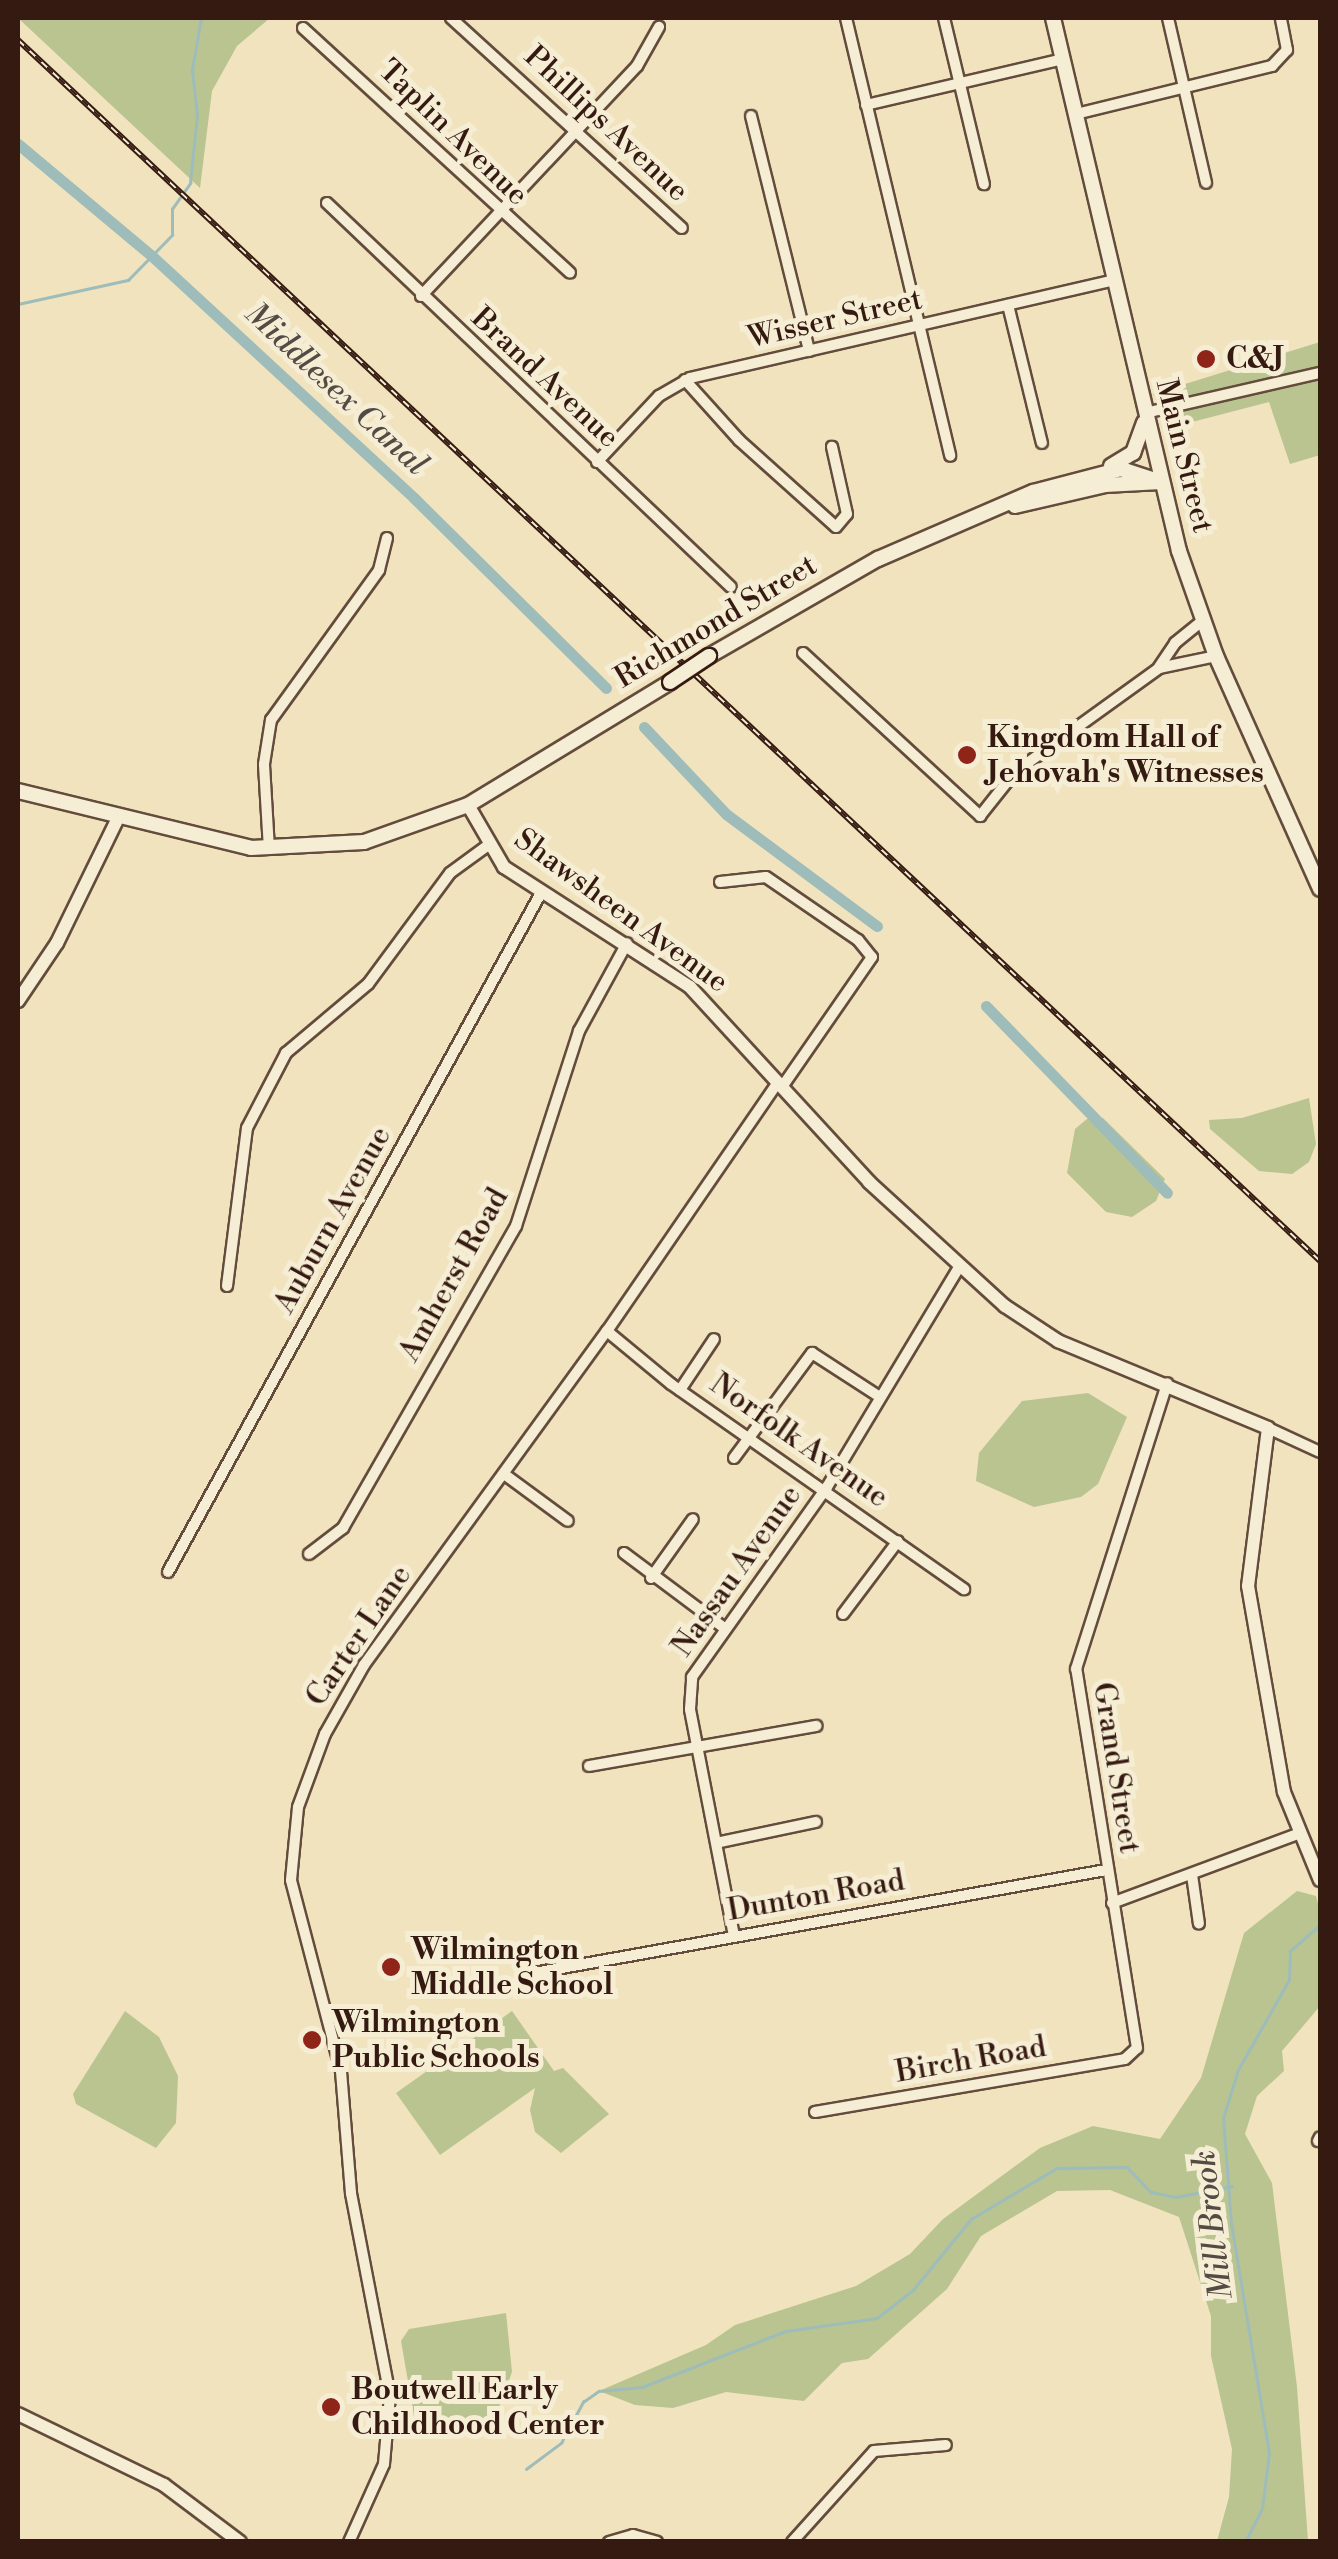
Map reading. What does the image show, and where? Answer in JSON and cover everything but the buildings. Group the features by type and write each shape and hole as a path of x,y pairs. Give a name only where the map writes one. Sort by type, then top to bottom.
{"main road":[{"name":"Main Street","path":"1053,18 1161,482 1202,621 1320,889"},
{"path":"1096,472 1133,454 1145,412"},
{"name":"Richmond Street","path":"468,805 709,656 878,558 1096,472 1139,471 1161,482"},
{"name":"Richmond Street","path":"1004,507 1106,485 1161,482"},
{"path":"18,791 268,849 364,842 468,805"}],"street":[{"name":"Phillips Avenue","path":"451,18 682,228"},
{"path":"846,18 950,456"},
{"path":"944,18 984,184"},
{"path":"1168,18 1206,183"},
{"path":"1076,114 1272,66 1286,56 1282,18"},
{"path":"420,296 648,52 659,26"},
{"name":"Taplin Avenue","path":"303,28 499,212 570,273"},
{"path":"866,104 960,86 1063,59"},
{"path":"751,116 810,351"},
{"name":"Brand Avenue","path":"328,204 420,296 730,587"},
{"name":"Wisser Street","path":"597,462 659,396 685,380 1114,280"},
{"path":"1008,305 1042,443"},
{"path":"1145,412 1320,373"},
{"path":"685,380 826,522 840,526 846,507 832,447"},
{"path":"268,849 265,747 271,720 372,580 387,538"},
{"path":"803,652 980,816 1014,772 1159,668 1175,643 1202,621"},
{"path":"1159,668 1216,656"},
{"name":"Shawsheen Avenue","path":"468,805 486,846 541,893 627,943 704,1000 780,1084 959,1267 1045,1334 1167,1383 1320,1452"},
{"path":"18,1001 57,943 120,816"},
{"path":"226,1286 248,1128 286,1054 302,1033 368,984 450,873 486,846"},
{"name":"Carter Lane","path":"349,2542 384,2464 390,2396 351,2193 341,2071 294,1893 292,1837 306,1783 343,1698 608,1331 780,1084 869,967 870,954 766,877 720,882"},
{"name":"Auburn Avenue","path":"168,1572 541,893"},
{"name":"Amherst Road","path":"309,1554 343,1528 516,1226 578,1032 627,943"},
{"name":"Nassau Avenue","path":"734,1936 690,1686 722,1627 827,1487 878,1395 959,1267"},
{"name":"Norfolk Avenue","path":"608,1331 680,1390 827,1487 964,1589"},
{"path":"680,1390 714,1339"},
{"path":"734,1458 812,1353 878,1395"},
{"name":"Grand Street","path":"1134,2052 1076,1669 1167,1383"},
{"path":"1268,1428 1248,1586 1281,1775 1298,1834 1320,1880"},
{"path":"504,1474 568,1520"},
{"path":"651,1578 693,1519"},
{"path":"843,1614 898,1541"},
{"path":"624,1553 651,1578 722,1627"},
{"path":"589,1766 699,1750 816,1726"},
{"path":"720,1842 816,1822"},
{"path":"1112,1903 1298,1834"},
{"name":"Dunton Road","path":"534,1973 1106,1870"},
{"path":"1192,1875 1199,1924"},
{"name":"Birch Road","path":"815,2112 1134,2052"},
{"path":"18,2414 164,2485 240,2542"},
{"path":"792,2542 874,2451 946,2445"},
{"path":"609,2542 633,2535 658,2542"}],"green space":[{"path":"18,18 270,18 237,46 212,91 200,188"},
{"path":"1320,342 1320,455 1290,464 1269,402 1169,428 1153,394"},
{"path":"1309,1098 1316,1144 1309,1162 1292,1174 1259,1171 1210,1129 1209,1120 1242,1118"},
{"path":"1103,1118 1165,1179 1156,1201 1132,1217 1106,1212 1067,1173 1075,1129 1087,1119"},
{"path":"1088,1393 1127,1417 1098,1484 1081,1497 1034,1507 976,1481 979,1453 1022,1401"},
{"path":"1297,1891 1316,1896 1320,1911 1320,2006 1282,2051 1284,2071 1257,2096 1245,2134 1272,2183 1297,2387 1308,2541 1217,2541 1229,2497 1232,2449 1211,2356 1211,2316 1179,2217 1110,2190 1057,2191 981,2236 947,2289 868,2359 842,2363 804,2401 726,2392 673,2408 635,2405 599,2391 706,2345 735,2325 856,2286 910,2254 943,2219 1040,2148 1093,2126 1160,2139 1201,2078 1244,1933"},
{"path":"125,2011 159,2037 178,2076 176,2123 156,2148 76,2104 73,2094"},
{"path":"512,2011 554,2071 563,2068 609,2114 561,2153 535,2132 530,2110 535,2088 440,2155 396,2093"},
{"path":"506,2313 512,2372 499,2407 475,2424 418,2439 401,2341 409,2329"}],"waterway":[{"path":"18,304 128,280 172,235 172,209 190,183 197,115 192,70 201,18"},
{"name":"Middlesex Canal","path":"18,144 153,257 414,498 606,688"},
{"name":"Middlesex Canal","path":"644,727 726,814 877,926"},
{"name":"Middlesex Canal","path":"986,1006 1167,1193"},
{"name":"Mill Brook","path":"1245,2542 1262,2509 1269,2453 1231,2224 1223,2118 1238,2070 1289,1980 1290,1951 1320,1925"},
{"path":"526,2469 561,2443 583,2402 599,2391 642,2387 786,2331 877,2318 913,2290 971,2219 1057,2168 1127,2167 1151,2192 1176,2197 1232,2186"}],"railway":[{"path":"18,40 1320,1261"}],"place":[{"name":"C&J","path":"1206,359"},
{"name":"Kingdom Hall of Jehovah's Witnesses","path":"967,755"},
{"name":"Wilmington Middle School","path":"391,1967"},
{"name":"Wilmington Public Schools","path":"312,2040"},
{"name":"Boutwell Early Childhood Center","path":"331,2407"}]}
